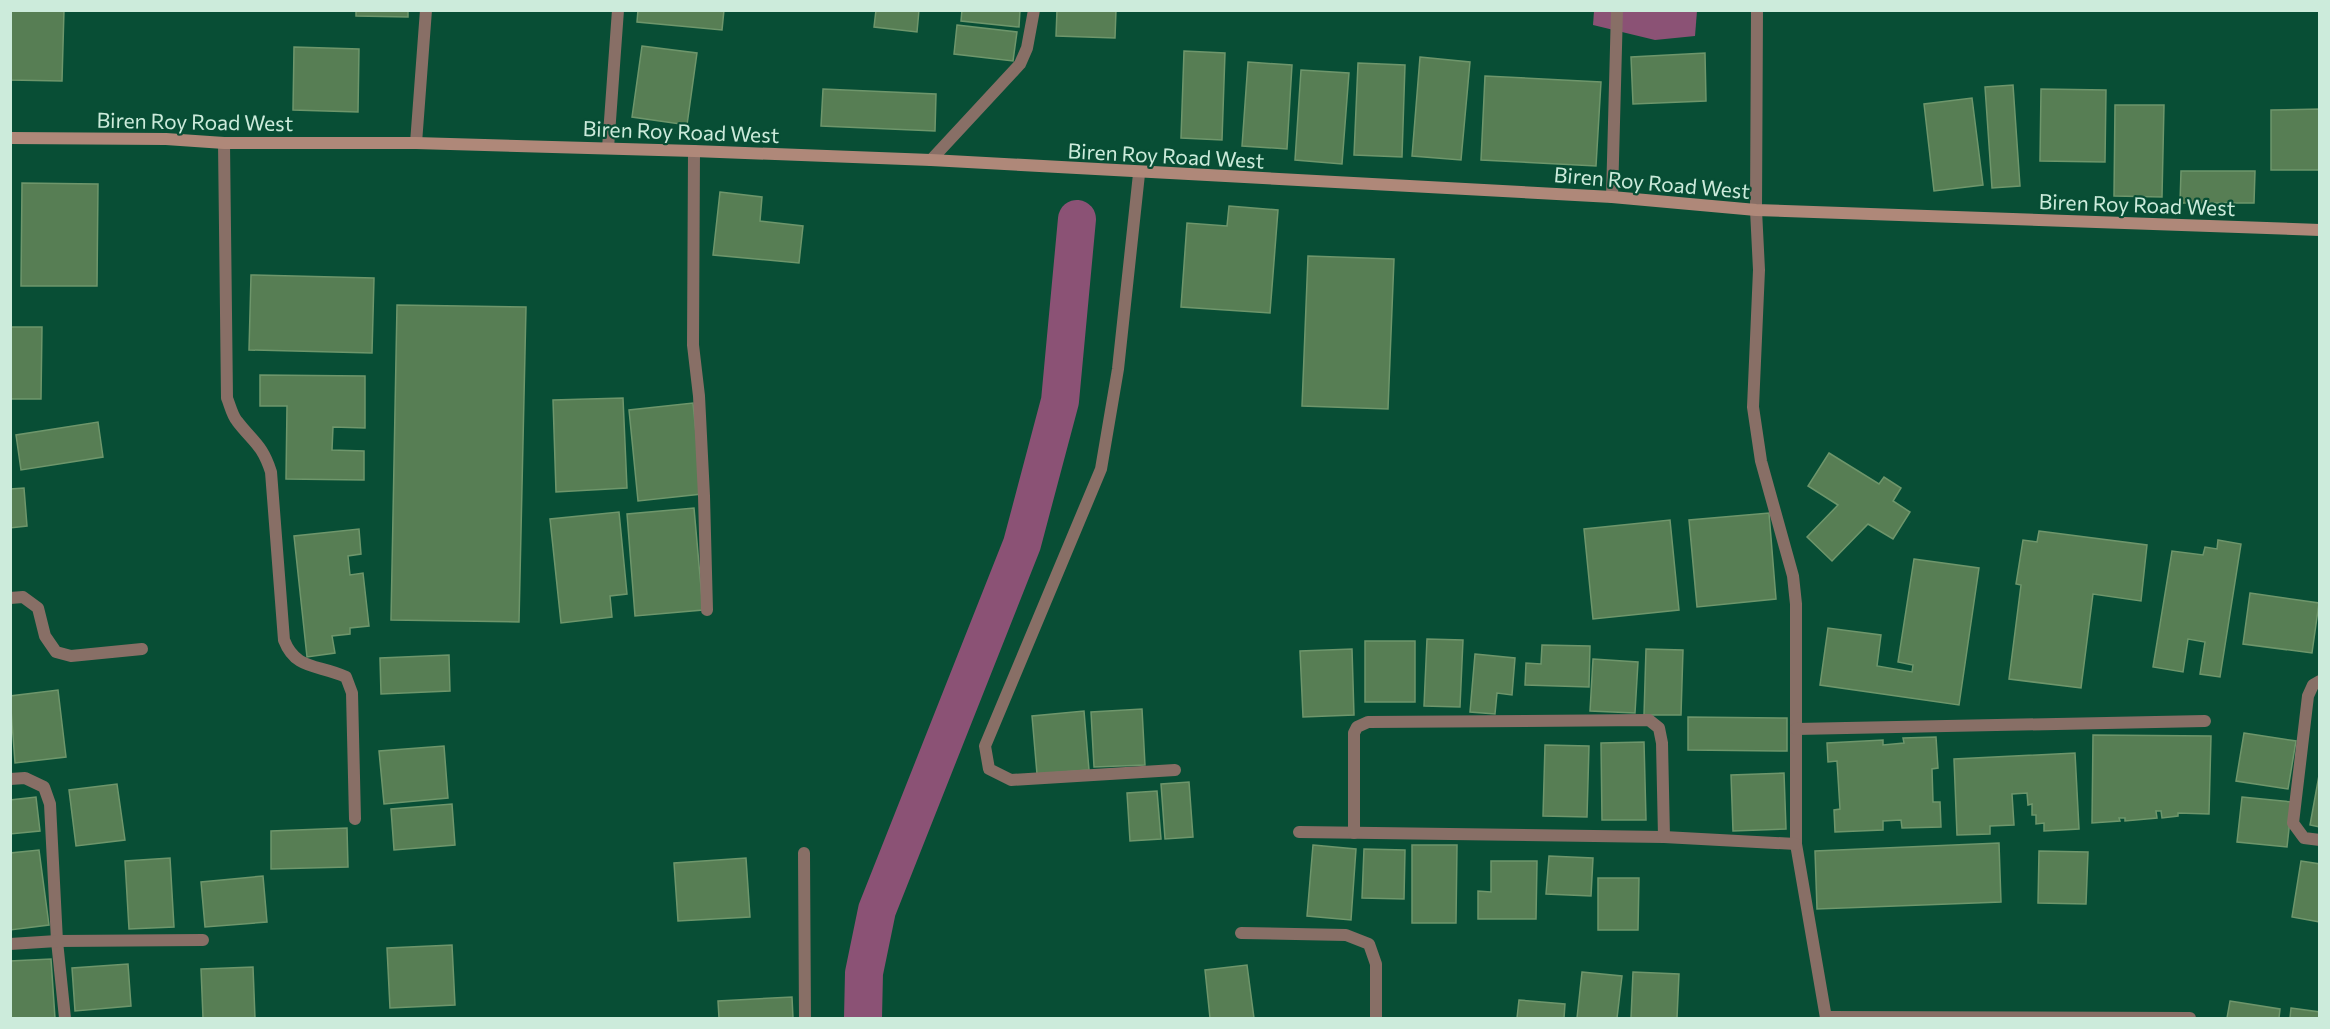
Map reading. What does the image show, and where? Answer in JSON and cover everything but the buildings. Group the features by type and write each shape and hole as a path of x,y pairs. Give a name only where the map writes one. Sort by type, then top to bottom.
{"main road":[{"name":"Biren Roy Road West","path":"10,138 166,139 224,143 416,142 694,150 931,160 1139,174 1612,197 1756,210 2319,230"}],"street":[{"path":"416,142 426,10"},
{"path":"608,148 618,10"},
{"path":"931,160 1020,64 1027,48 1034,10"},
{"path":"1612,197 1617,10"},
{"path":"1757,10 1756,210 1760,270 1753,407 1761,461 1793,576 1796,604 1796,844 1826,1018 2190,1018"},
{"path":"224,143 227,398 236,420 266,454 272,472 284,640 290,655 301,664 329,668 346,677 352,693 355,819"},
{"path":"694,150 693,345 699,396 707,610"},
{"path":"1139,174 1118,369 1101,469 985,746 989,769 1011,780 1175,770"},
{"path":"10,598 23,597 38,608 45,636 56,652 71,656 142,649"},
{"path":"2319,681 2313,685 2307,696 2293,823 2304,838 2319,840"},
{"path":"1354,833 1354,732 1357,727 1368,722 1649,720 1659,728 1662,742 1664,837"},
{"path":"1796,729 2205,721"},
{"path":"10,779 25,778 44,787 50,804 57,941 65,1018"},
{"path":"1299,832 1664,837 1796,844"},
{"path":"804,853 805,1018"},
{"path":"1241,933 1346,935 1369,944 1376,964 1376,1018"},
{"path":"10,944 57,941 203,940"}],"shaded area":[{"path":"1594,11 1697,11 1695,36 1655,40 1593,25"}],"waterway":[{"path":"863,1018 864,973 877,910 1022,544 1060,401 1077,219"}]}
